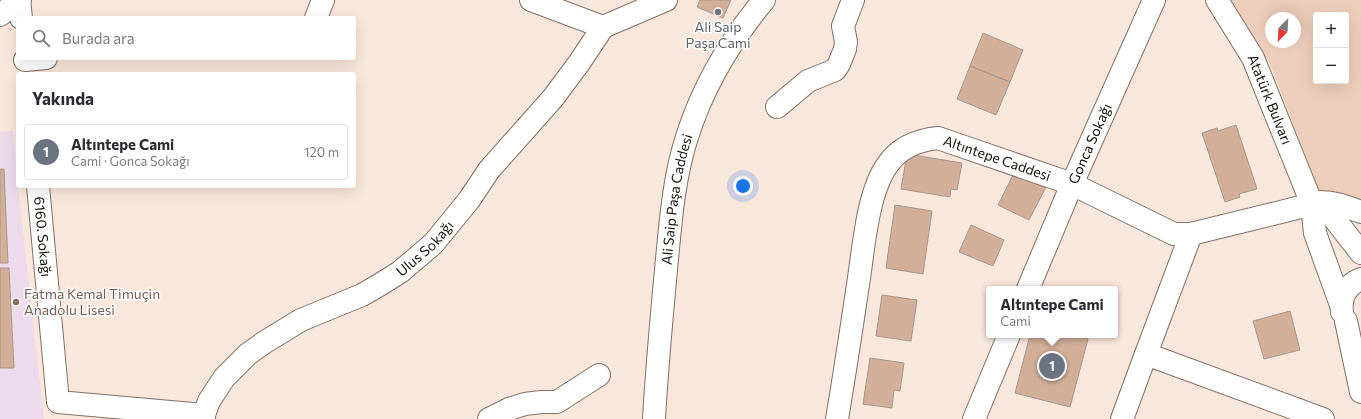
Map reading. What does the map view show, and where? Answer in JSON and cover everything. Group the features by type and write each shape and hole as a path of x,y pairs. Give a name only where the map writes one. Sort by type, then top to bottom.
{"street":[{"path":"0,15 20,0"},
{"path":"20,0 21,16"},
{"path":"317,16 323,0"},
{"path":"531,0 603,28 666,0"},
{"name":"Ali Saip Paşa Caddesi","path":"654,419 672,206 680,164 692,124 720,61 735,38 764,0"},
{"path":"777,107 808,81 834,70 839,64 845,50 845,34 843,26 853,0"},
{"name":"Gonca Sokağı","path":"1029,286 1072,184 1154,0"},
{"name":"Atatürk Bulvarı","path":"1217,0 1253,58 1312,204 1315,233 1349,319 1361,392"},
{"name":"Ulus Sokağı","path":"204,417 212,395 224,378 248,354 301,320 355,298 381,284 400,272 433,244 469,200 489,170 553,98 603,28"},
{"name":"Altıntepe Caddesi","path":"837,419 870,209 882,173 888,163 906,147 916,142 938,138 1072,184 1174,234 1191,234 1312,204 1330,202 1341,204 1361,212"},
{"name":"6160. Sokağı","path":"38,188 58,402 204,417"},
{"path":"1312,204 1333,217 1361,253"},
{"path":"1122,419 1191,234"},
{"path":"1349,319 1343,296 1347,288 1354,281 1361,278"},
{"path":"974,419 1008,338"},
{"path":"1146,354 1312,417"},
{"path":"489,419 509,409 525,404 557,402 599,375"}],"shaded area":[{"path":"1231,0 1361,0 1361,206 1320,192 1270,64"},
{"name":"Fatma Kemal Timuçin Anadolu Lisesi","path":"13,131 16,164 16,188 18,188 44,419 0,419 0,132"}],"building":[{"name":"Ali Saip Paşa Cami","path":"700,0 731,0 723,18 697,7"},
{"path":"983,33 1023,50 1010,82 970,66"},
{"path":"970,66 1010,82 996,115 957,99"},
{"path":"1236,125 1257,189 1239,194 1240,197 1225,202 1202,133 1217,128 1218,131"},
{"path":"907,154 962,163 957,190 951,189 950,197 901,189"},
{"path":"0,169 4,169 8,263 0,263"},
{"path":"1015,171 1046,187 1029,220 998,205"},
{"path":"895,205 932,211 923,274 886,268"},
{"path":"971,225 1004,240 993,266 959,252"},
{"path":"0,268 9,268 14,368 0,368"},
{"path":"882,295 917,300 911,341 876,336"},
{"path":"1290,311 1300,350 1264,359 1253,321"},
{"path":"1029,338 1088,339 1070,407 1015,393"},
{"path":"870,358 904,363 900,391 894,390 892,408 863,404"}],"place":[{"name":"Ali Saip Paşa Cami","path":"718,12"},
{"name":"Fatma Kemal Timuçin Anadolu Lisesi","path":"16,302"},
{"name":"Altıntepe Cami","path":"1052,366"}]}
